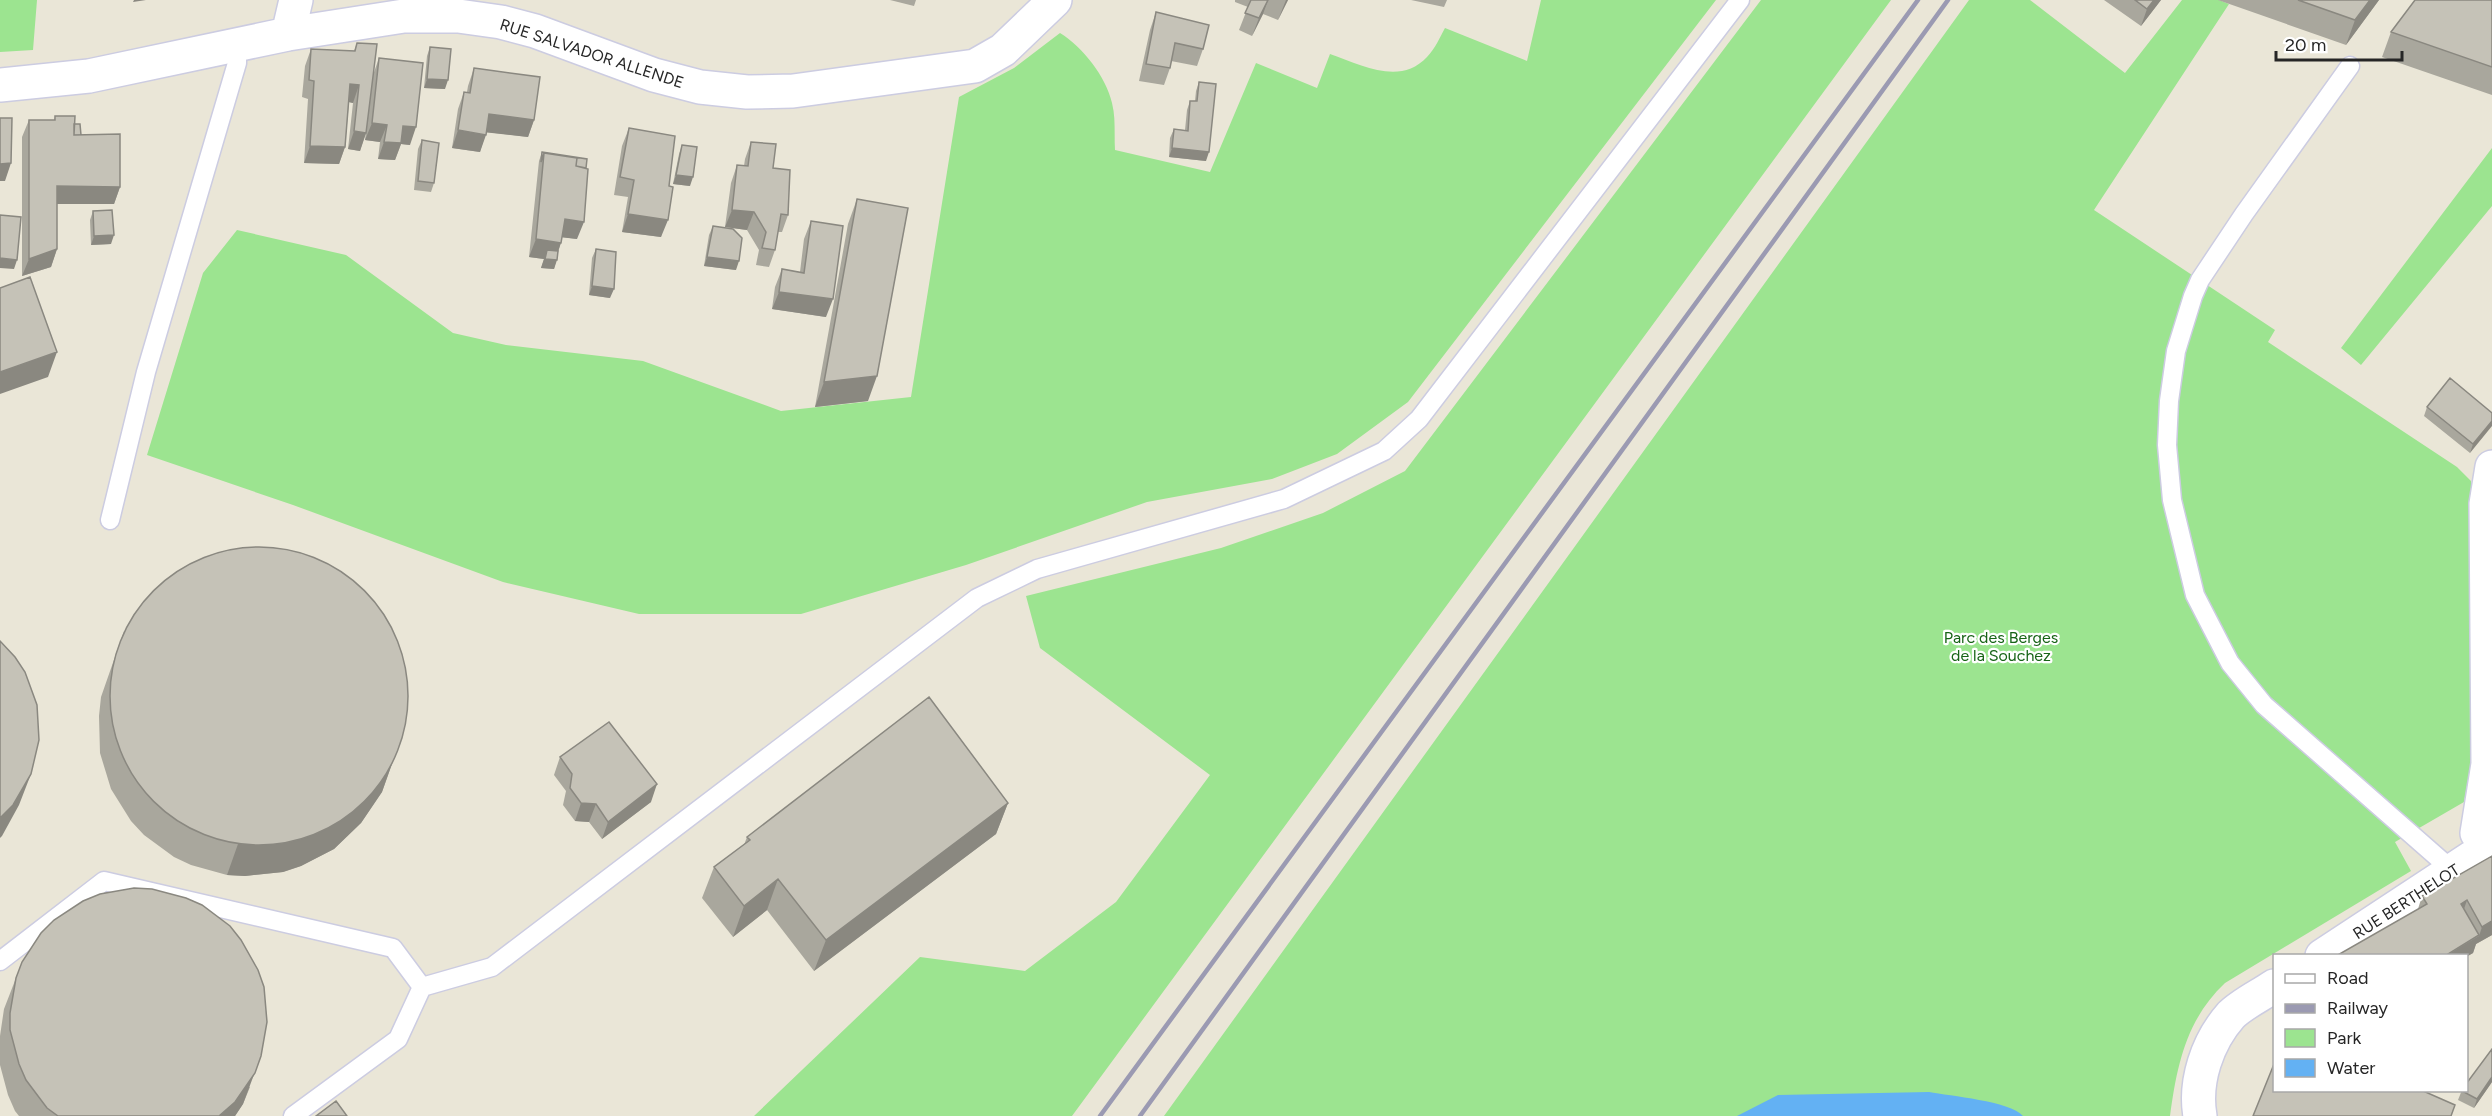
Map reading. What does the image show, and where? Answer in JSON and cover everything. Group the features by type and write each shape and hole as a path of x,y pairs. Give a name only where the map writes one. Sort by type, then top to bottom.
{"street":[{"path":"288,34 296,0"},
{"name":"RUE SALVADOR ALLENDE","path":"0,85 89,76 288,34 404,16 458,16 501,22 535,31 654,75 700,87 747,92 793,91 975,66 1003,50 1055,0"},
{"path":"2491,850 2477,833 2488,764 2486,504 2492,467"},
{"name":"RUE BERTHELOT","path":"2325,954 2471,858 2491,850"},
{"path":"2200,1116 2197,1095 2210,1047 2232,1015 2273,987"}],"lane":[{"path":"293,1116 398,1039 422,987 492,967 977,598 1037,569 1284,499 1384,451 1419,419 1740,0"},
{"path":"110,520 146,372 237,63 237,45"},
{"path":"2350,66 2244,214 2200,280 2193,296 2176,351 2169,401 2167,445 2172,500 2195,595 2230,663 2264,705 2452,870"},
{"path":"0,961 104,881 393,948 422,987"}],"green space":[{"path":"0,0 37,0 33,50 0,52"},
{"path":"1541,0 1716,0 1408,402 1337,454 1272,479 1147,502 966,565 801,614 639,614 503,582 293,505 147,455 203,273 237,230 346,255 453,333 506,345 643,361 781,411 911,397 959,97 1014,68 1060,33 1085,54 1105,83 1113,109 1115,150 1210,172 1256,63 1317,88 1330,54 1380,70 1393,72 1405,70 1416,66 1427,57 1445,28 1527,61"},
{"path":"1761,0 1891,0 1072,1116 754,1116 920,957 1025,971 1116,902 1210,775 1040,648 1026,596 1221,548 1323,513 1405,471"},
{"name":"Parc des Berges de la Souchez","path":"1969,0 2030,0 2125,73 2182,0 2219,0 2229,4 2094,210 2275,330 2268,342 2457,467 2471,481 2472,758 2464,802 2395,842 2411,871 2225,983 2201,1012 2185,1044 2170,1116 1164,1116"},
{"path":"2492,148 2492,206 2361,365 2341,348"}],"water":[{"path":"1929,1092 2006,1106 2023,1116 1737,1116 1778,1095"}],"building":[{"path":"1251,0 1268,0 1259,18 1245,13"},
{"path":"2135,0 2154,0 2147,9"},
{"path":"2298,0 2370,0 2355,20"},
{"path":"2415,0 2492,0 2492,67 2391,32"},
{"path":"1156,12 1209,25 1203,49 1175,43 1170,68 1146,64"},
{"path":"357,43 377,44 366,133 354,131 359,85 350,84 345,147 310,146 314,81 309,80 311,49 355,51"},
{"path":"430,47 451,49 448,80 427,79"},
{"path":"379,58 423,63 416,127 403,126 401,143 384,142 387,125 372,123"},
{"path":"474,68 540,77 534,120 489,114 486,135 458,130 464,92 470,93"},
{"path":"1199,82 1216,84 1209,152 1172,148 1174,129 1188,131 1190,101 1197,101"},
{"path":"55,116 75,116 74,135 120,134 120,187 57,186 57,249 29,259 29,120 55,120"},
{"path":"0,118 12,118 11,163 0,164"},
{"path":"74,124 80,124 81,135 74,135"},
{"path":"629,128 675,136 669,186 673,187 668,220 628,214 634,180 620,177"},
{"path":"422,140 439,143 434,183 418,181"},
{"path":"751,142 776,144 773,168 790,170 788,215 781,214 775,250 762,248 766,232 754,212 732,210 737,165 748,166"},
{"path":"682,145 697,147 693,177 676,175"},
{"path":"542,152 587,159 586,168 576,166 577,158 544,153 541,162"},
{"path":"544,153 577,158 576,166 588,169 584,222 565,219 561,243 536,239"},
{"path":"857,199 908,208 877,376 824,382"},
{"path":"112,210 114,235 94,236 93,211"},
{"path":"0,215 21,217 17,260 0,258"},
{"path":"811,221 843,226 833,299 779,292 782,269 804,273"},
{"path":"713,226 733,229 742,238 739,261 707,257"},
{"path":"596,249 616,252 614,289 592,286"},
{"path":"547,250 558,251 557,260 545,259"},
{"path":"30,277 57,352 0,372 0,288"},
{"path":"2450,378 2492,413 2492,421 2473,444 2427,407"},
{"path":"259,547 288,550 316,559 342,572 364,591 383,613 396,639 405,667 408,696 405,725 396,753 383,779 364,801 342,820 316,833 288,842 259,845 230,842 202,833 176,820 154,801 135,779 122,753 113,725 110,696 113,667 122,639 135,613 154,591 176,572 202,559 230,550"},
{"path":"0,641 25,672 37,705 39,740 31,774 13,805 0,818"},
{"path":"929,697 1008,803 826,940 778,879 744,906 714,867 750,840 747,837"},
{"path":"609,722 657,784 608,822 596,804 581,803 570,788 572,774 560,757"},
{"path":"2492,856 2492,921 2482,927 2467,900 2461,904 2479,935 2448,954 2340,954 2427,904 2422,896"},
{"path":"134,888 152,889 202,905 230,926 258,970 264,987 267,1022 261,1056 255,1073 235,1102 219,1116 58,1116 47,1108 26,1080 19,1064 10,1030 10,1013 16,978 22,962 41,933 54,920 83,901 100,894"},
{"path":"2492,1049 2492,1077 2477,1099 2464,1092 2468,1092 2468,1081"},
{"path":"2273,1066 2273,1092 2426,1092 2455,1105 2451,1116 2253,1116"},
{"path":"336,1101 347,1116 316,1116"}],"railway":[{"path":"1100,1116 1918,0"},
{"path":"1140,1116 1948,0"}]}
